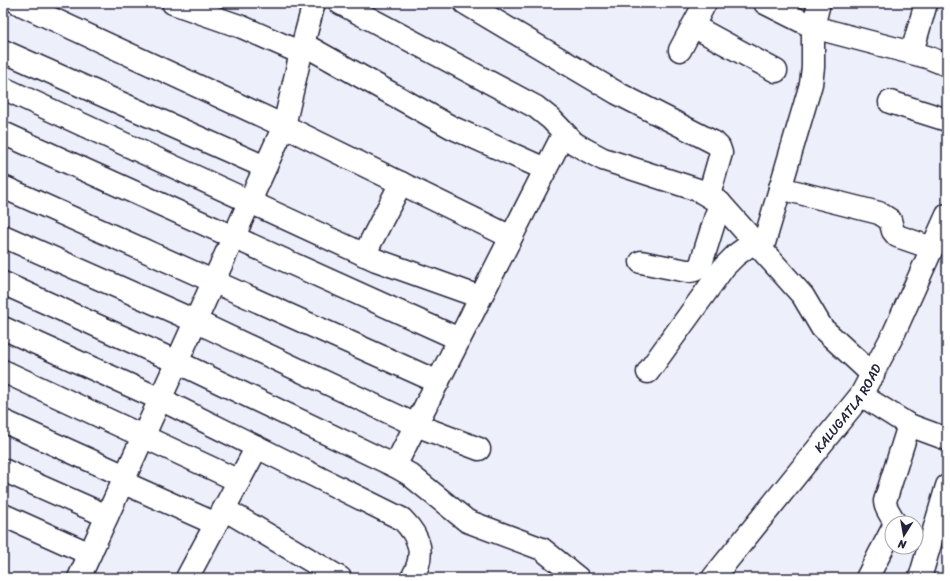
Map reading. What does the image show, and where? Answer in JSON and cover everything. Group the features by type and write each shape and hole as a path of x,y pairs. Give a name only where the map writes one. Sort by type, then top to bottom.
{"street":[{"path":"18,3 284,126 511,237"},
{"path":"173,3 302,49 451,127 545,169"},
{"path":"79,578 284,126 314,3"},
{"path":"340,3 516,95 536,107 551,119 574,143 603,158 698,190 715,199 803,296 822,328 873,375"},
{"path":"465,3 618,93 715,143 719,147 721,153 715,199 701,264 693,271 687,271 640,262"},
{"path":"680,50 705,3"},
{"path":"765,3 813,27 912,52 947,65"},
{"path":"648,372 724,267 736,255 758,246 780,188 811,84 813,67 813,27 819,3"},
{"path":"912,52 926,3"},
{"path":"693,26 776,71"},
{"path":"3,51 265,167"},
{"path":"3,88 364,255 480,297"},
{"path":"890,102 947,120"},
{"path":"3,133 234,236 459,339"},
{"path":"395,466 564,133"},
{"path":"364,255 401,183"},
{"path":"3,187 214,280 438,382"},
{"path":"780,188 879,213 890,220 893,231 897,236 932,248"},
{"name":"KALUGATLA ROAD","path":"713,578 861,396 894,332 947,215"},
{"path":"3,236 195,321 416,425 479,450"},
{"path":"3,283 177,362 395,466 409,474 467,521 542,549 578,578"},
{"path":"3,328 160,399 402,519 412,529 418,541 418,568 412,578"},
{"path":"3,371 239,481"},
{"path":"861,396 909,425 947,439"},
{"path":"3,421 124,479 220,517 340,578"},
{"path":"891,515 885,507 885,501 909,425"},
{"path":"187,578 257,447"},
{"path":"3,470 107,516"},
{"path":"920,578 947,486"},
{"path":"3,514 90,554"},
{"path":"867,578 884,545"}]}
